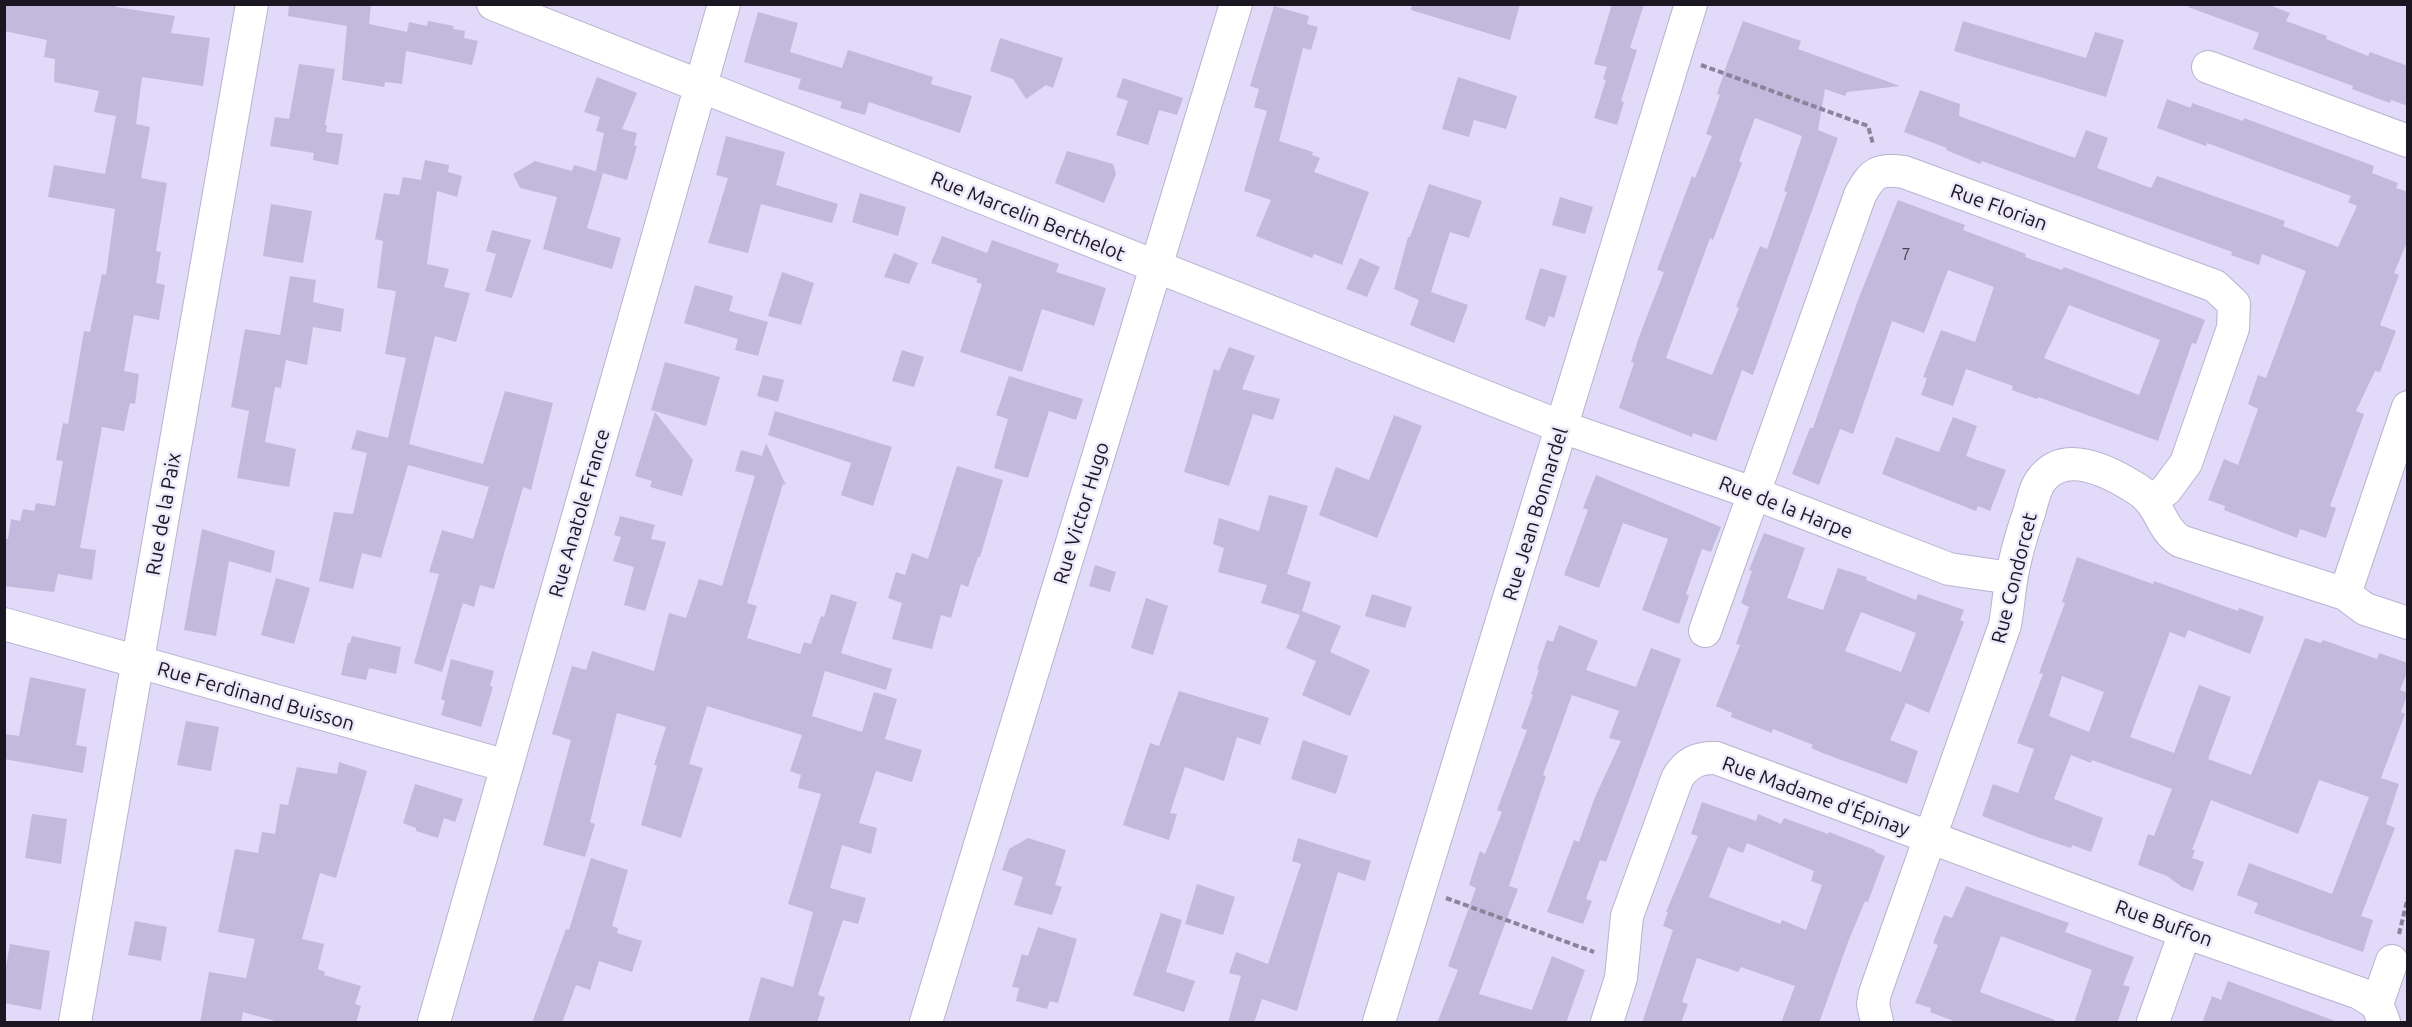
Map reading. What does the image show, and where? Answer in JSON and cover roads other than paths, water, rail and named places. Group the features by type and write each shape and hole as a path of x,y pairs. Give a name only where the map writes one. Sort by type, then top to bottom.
{"street":[{"name":"Rue Marcelin Berthelot","path":"493,4 1562,426"},
{"name":"Rue Anatole France","path":"434,1023 724,4"},
{"name":"Rue Victor Hugo","path":"926,1023 1236,4"},
{"name":"Rue Jean Bonnardel","path":"1379,1023 1691,4"},
{"name":"Rue de la Paix","path":"75,1023 247,6"},
{"path":"2208,67 2408,141"},
{"name":"Rue Florian","path":"1753,493 1860,195 1872,176 1880,171 1904,172 2215,286 2234,304 2233,328 2186,463 2166,490 2152,501"},
{"path":"2344,594 2408,407"},
{"name":"Rue de la Harpe","path":"1562,426 1753,493 1950,569 2011,578"},
{"name":"Rue Condorcet","path":"1877,1023 1873,1004 1875,993 2005,625 2010,602 2011,578 2019,542 2040,480 2049,472 2059,466 2090,465 2137,489 2152,501 2165,527 2180,541 2344,594 2365,609 2408,623"},
{"path":"1705,631 1753,493"},
{"name":"Rue Ferdinand Buisson","path":"4,624 507,766"},
{"name":"Rue Madame d'Épinay","path":"1607,1023 1617,998 1627,916 1677,779 1682,770 1697,760 1706,757 1716,758 1930,838"},
{"name":"Rue Buffon","path":"1930,838 2359,993 2380,1013"},
{"path":"2153,1023 2185,932"},
{"path":"2380,1013 2392,961"}]}
